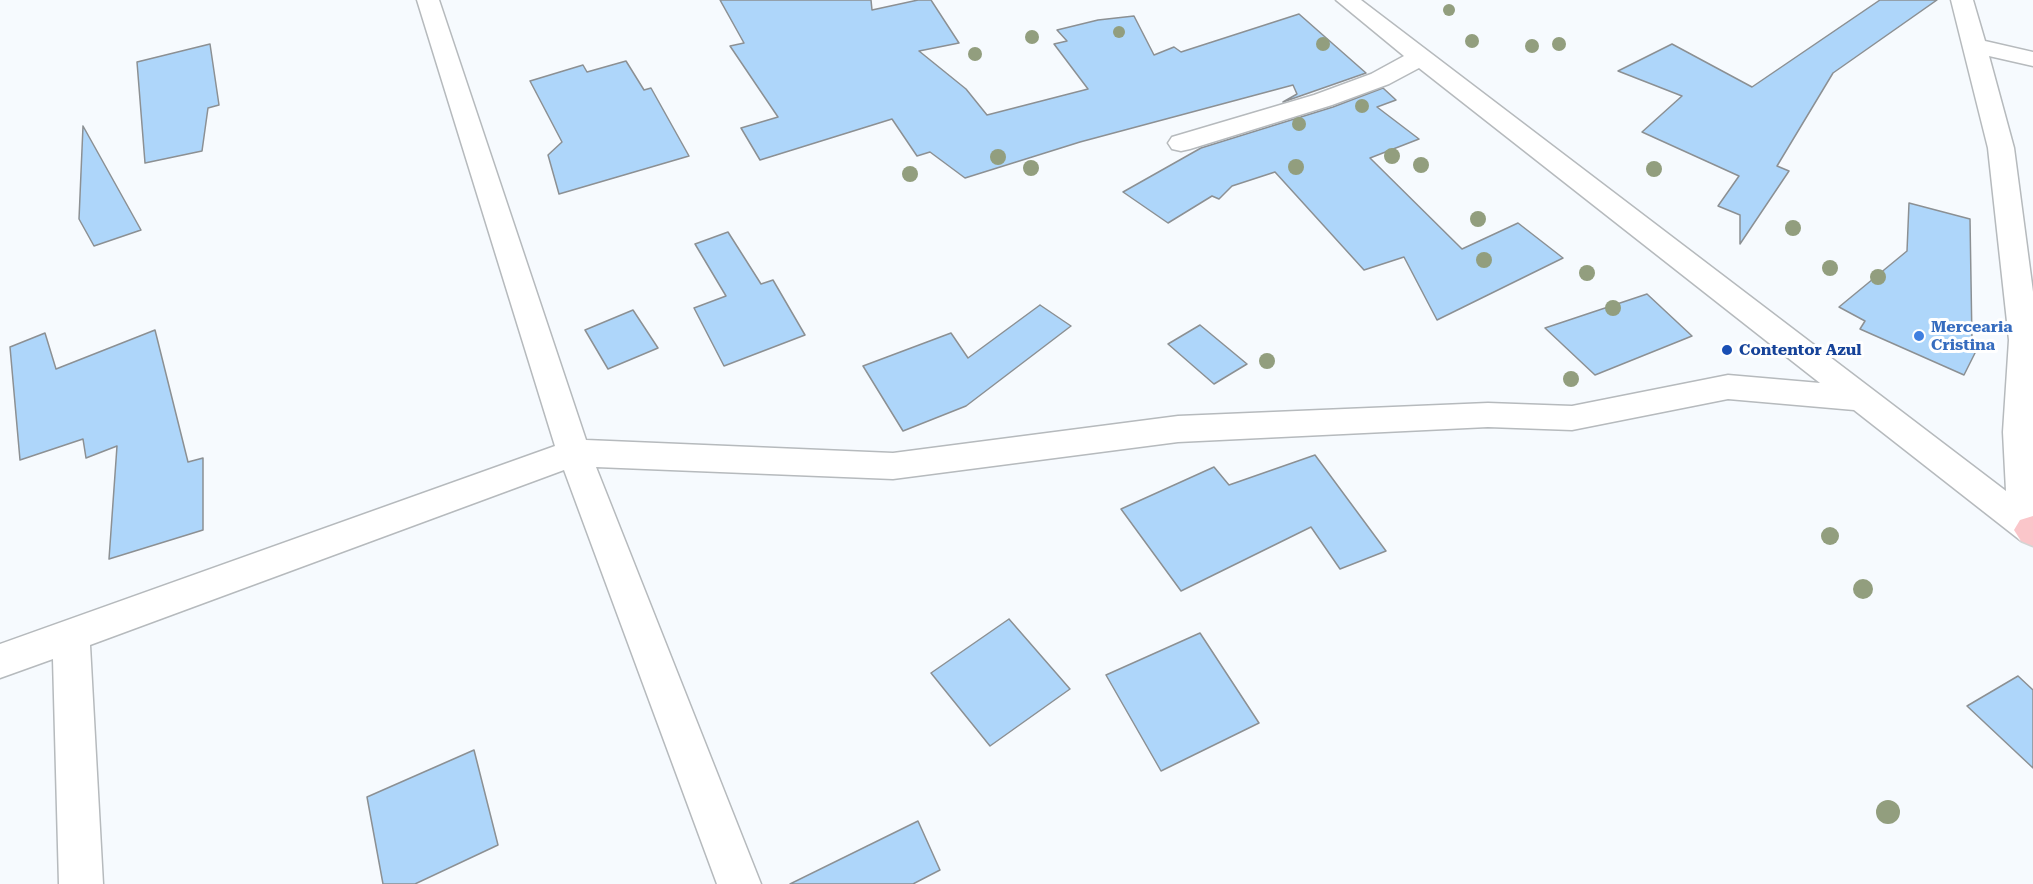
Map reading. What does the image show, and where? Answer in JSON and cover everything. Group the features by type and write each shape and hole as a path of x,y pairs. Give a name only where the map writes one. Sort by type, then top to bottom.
{"street":[{"path":"428,0 574,453 739,884"},
{"path":"1347,0 2032,531"},
{"path":"1962,0 2001,148 2024,340 2026,432 2021,479 2032,531"},
{"path":"1975,46 2033,59"},
{"path":"1181,143 1323,100 1380,80 1421,57"},
{"path":"0,661 574,453 893,466 1178,429 1488,415 1572,418 1728,387 1863,399"},
{"path":"71,635 81,884"}],"building":[{"path":"720,0 871,0 872,10 918,0 931,0 959,43 919,51 966,89 987,115 1088,89 1054,44 1067,41 1057,30 1098,20 1134,16 1154,55 1174,47 1181,52 1299,14 1366,73 1283,102 1297,94 1293,85 1080,142 965,178 930,152 917,156 892,119 760,160 741,128 778,117 730,46 744,43"},
{"path":"1880,0 1937,0 1833,73 1777,166 1789,171 1740,244 1740,215 1718,206 1739,176 1642,132 1682,96 1618,71 1672,44 1752,87"},
{"path":"210,44 219,105 208,108 202,151 145,163 137,62"},
{"path":"626,61 644,90 651,88 689,156 559,194 548,155 562,142 530,81 583,65 587,72"},
{"path":"1383,88 1396,100 1377,107 1419,139 1370,158 1462,249 1518,223 1563,258 1437,320 1404,257 1364,270 1275,172 1232,186 1219,199 1212,196 1168,223 1123,192 1201,148 1333,107"},
{"path":"83,126 141,230 94,246 79,219"},
{"path":"1909,203 1970,219 1972,342 1979,345 1964,375 1860,329 1865,321 1839,307 1907,251"},
{"path":"728,232 761,284 773,280 805,335 724,366 694,308 726,296 695,244"},
{"path":"1647,294 1692,336 1595,375 1545,328"},
{"path":"1040,305 1071,326 966,406 903,431 863,366 951,333 968,358"},
{"path":"633,310 658,348 608,369 585,330"},
{"path":"1200,325 1247,364 1214,384 1168,344"},
{"path":"155,330 188,462 203,458 203,530 109,559 117,446 86,458 83,439 20,460 10,347 45,333 56,369"},
{"path":"1315,455 1386,551 1340,569 1311,527 1181,591 1121,509 1214,467 1229,485"},
{"path":"1009,619 1070,689 990,746 931,673"},
{"path":"1200,633 1259,723 1161,771 1106,675"},
{"path":"2018,676 2033,690 2033,768 1967,706"},
{"path":"474,750 498,845 415,884 383,884 367,797"},
{"path":"918,821 940,870 913,884 790,884"}],"place":[{"name":"Mercearia Cristina","path":"1919,336"},
{"name":"Contentor Azul","path":"1727,350"}]}
